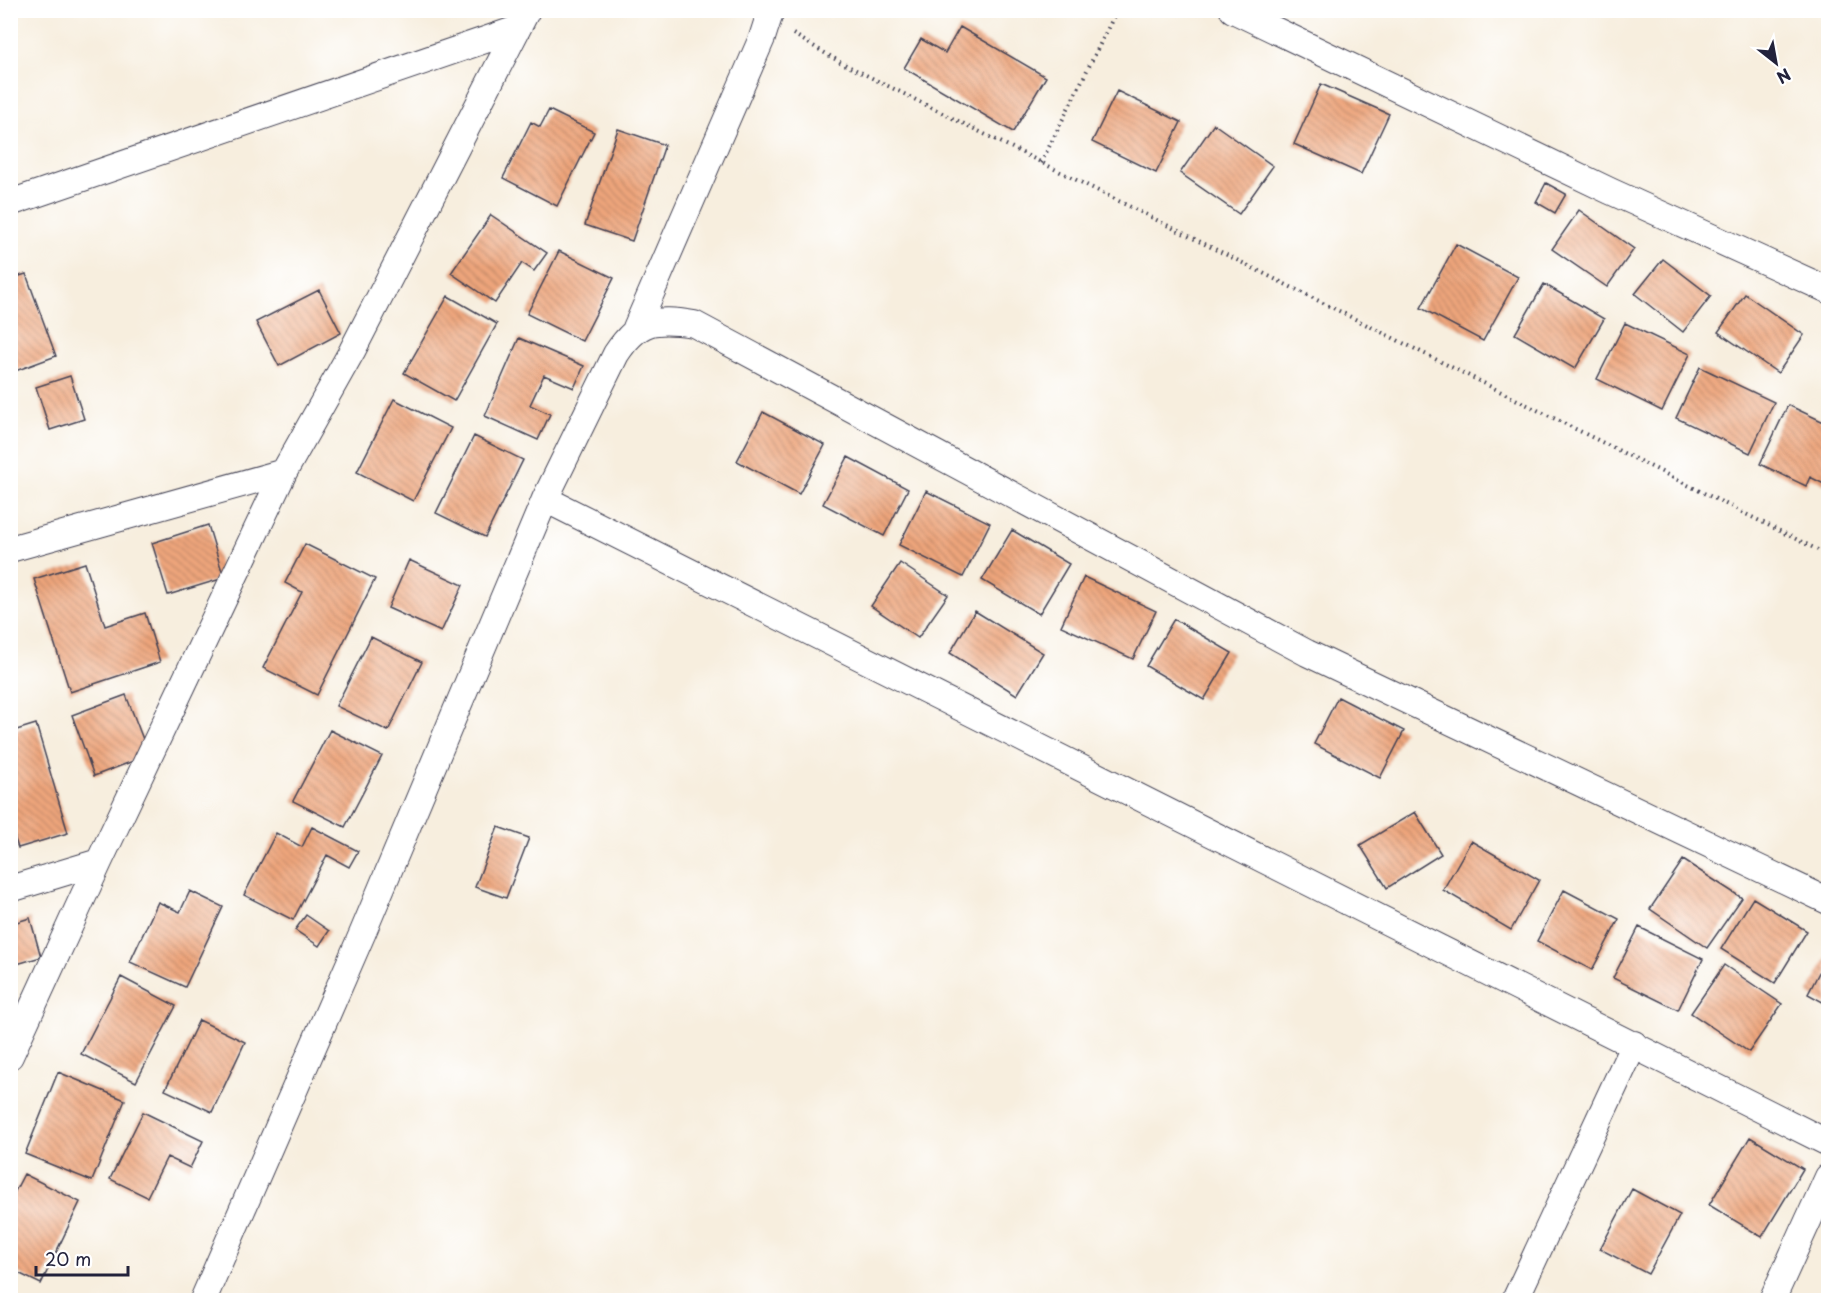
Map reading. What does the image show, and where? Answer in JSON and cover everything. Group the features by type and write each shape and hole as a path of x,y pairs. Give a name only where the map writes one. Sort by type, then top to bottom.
{"street":[{"path":"1233,10 1828,291"},
{"path":"202,1300 367,921 545,499 616,354 625,339 636,328 770,15"},
{"path":"10,202 522,20"},
{"path":"10,1056 99,862 284,472 352,351 522,20"},
{"path":"636,328 655,321 672,320 694,324 1307,653 1828,901"},
{"path":"10,549 284,472"},
{"path":"545,499 1828,1143"},
{"path":"10,890 99,862"},
{"path":"1515,1300 1634,1044"},
{"path":"1772,1300 1828,1177"}],"path":[{"path":"1041,163 1117,10"},
{"path":"770,15 840,62 1828,555"}],"building":[{"path":"960,27 1046,77 1013,132 904,68 921,39 945,53"},
{"path":"1321,84 1389,114 1361,174 1294,144"},
{"path":"1117,91 1181,122 1156,173 1092,142"},
{"path":"549,110 594,132 557,206 503,178 531,122 540,127"},
{"path":"1214,124 1273,166 1239,214 1180,173"},
{"path":"618,129 665,145 632,241 585,225"},
{"path":"1546,183 1566,194 1555,213 1536,202"},
{"path":"1579,210 1634,249 1607,287 1552,249"},
{"path":"491,215 547,253 534,271 522,263 495,303 451,273"},
{"path":"1456,244 1518,277 1483,341 1421,308"},
{"path":"559,251 614,278 582,341 527,314"},
{"path":"1663,259 1711,296 1683,332 1635,294"},
{"path":"26,274 56,356 10,373 10,279"},
{"path":"1544,284 1604,319 1575,369 1515,334"},
{"path":"319,290 341,333 279,366 256,322"},
{"path":"1745,294 1804,335 1778,373 1718,332"},
{"path":"448,296 497,324 454,401 404,373"},
{"path":"1625,323 1690,354 1662,411 1597,379"},
{"path":"519,338 584,366 574,388 544,375 530,405 550,414 538,440 485,416"},
{"path":"1700,367 1774,402 1750,453 1676,418"},
{"path":"70,376 84,419 50,430 36,387"},
{"path":"394,399 451,428 413,501 357,472"},
{"path":"1788,405 1828,424 1828,486 1810,477 1806,486 1760,464"},
{"path":"763,412 825,445 799,494 737,461"},
{"path":"474,436 523,460 485,537 436,513"},
{"path":"848,457 908,489 884,536 823,504"},
{"path":"926,491 990,523 963,577 899,545"},
{"path":"208,525 224,578 168,595 152,543"},
{"path":"1012,530 1069,564 1039,614 982,580"},
{"path":"305,544 375,579 317,695 263,668 302,592 285,583"},
{"path":"409,560 463,585 441,632 388,608"},
{"path":"85,563 105,626 145,613 160,662 70,692 34,579"},
{"path":"900,563 948,595 918,638 871,606"},
{"path":"1084,577 1156,611 1133,659 1061,626"},
{"path":"975,611 1043,653 1017,695 950,653"},
{"path":"1174,619 1232,653 1204,700 1146,666"},
{"path":"371,637 422,662 388,731 336,706"},
{"path":"126,695 149,755 94,776 72,715"},
{"path":"1338,697 1404,731 1380,778 1314,744"},
{"path":"36,724 68,833 18,848 10,824 10,732"},
{"path":"330,730 382,756 345,827 293,801"},
{"path":"1415,812 1441,854 1387,888 1360,845"},
{"path":"312,827 358,851 349,867 327,855 293,920 244,895 276,833 302,847"},
{"path":"498,827 529,838 506,898 475,887"},
{"path":"1471,841 1539,880 1511,930 1443,890"},
{"path":"1683,860 1742,898 1707,948 1650,909"},
{"path":"1564,890 1619,919 1592,970 1537,941"},
{"path":"190,891 223,907 185,987 130,962 158,902 180,912"},
{"path":"1753,898 1807,931 1775,983 1721,949"},
{"path":"306,915 329,931 319,946 295,930"},
{"path":"30,918 41,957 10,966 10,924"},
{"path":"1639,927 1703,959 1678,1010 1613,978"},
{"path":"1828,955 1828,1005 1808,994"},
{"path":"1724,965 1782,1004 1749,1052 1691,1013"},
{"path":"121,977 176,1006 136,1082 81,1054"},
{"path":"199,1020 245,1042 212,1112 165,1090"},
{"path":"58,1072 125,1100 92,1181 25,1154"},
{"path":"143,1112 203,1141 190,1168 167,1157 147,1197 110,1179"},
{"path":"1750,1137 1803,1169 1762,1237 1709,1205"},
{"path":"24,1174 80,1202 41,1284 10,1269 10,1201"},
{"path":"1632,1189 1680,1215 1648,1274 1600,1249"}]}
